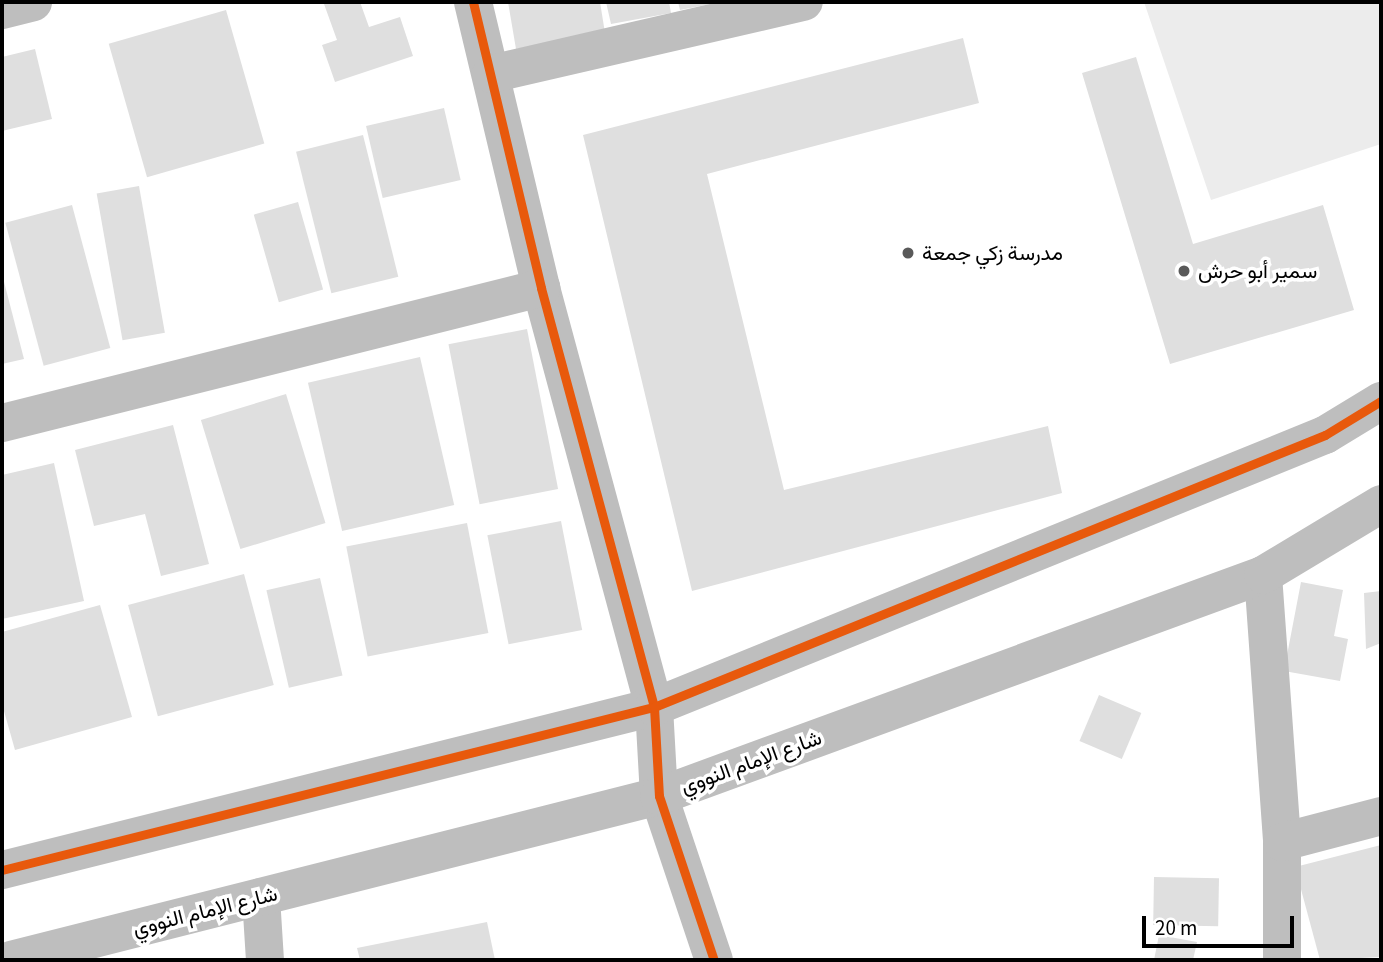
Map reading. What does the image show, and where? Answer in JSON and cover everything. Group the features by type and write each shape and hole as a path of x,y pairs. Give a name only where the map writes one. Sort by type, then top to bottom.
{"street":[{"path":"2,10 33,2"},
{"path":"472,2 541,288 654,707 659,796 715,960"},
{"path":"491,75 804,2"},
{"path":"2,423 541,288"},
{"path":"2,870 654,707 1325,435 1381,401"},
{"name":"شارع الإمام النووي","path":"11,960 659,796 1263,575 1381,504"},
{"path":"1263,575 1282,842 1282,960"},
{"path":"1282,842 1381,816"},
{"path":"261,897 265,960"}],"shaded area":[{"path":"1144,2 1381,2 1381,144 1211,200"}],"building":[{"path":"360,2 369,27 400,17 413,56 335,82 322,45 337,40 324,4"},
{"path":"508,2 600,2 605,33 516,49"},
{"path":"606,2 669,2 671,13 611,24"},
{"path":"678,2 716,2 716,3 680,10"},
{"path":"226,10 264,144 147,177 109,44"},
{"path":"963,38 979,103 707,174 784,490 1048,426 1062,493 692,591 583,135"},
{"path":"35,49 52,119 2,131 2,57"},
{"path":"1136,57 1193,244 1323,205 1354,310 1170,364 1082,73"},
{"path":"444,108 461,180 383,198 366,126"},
{"path":"363,135 398,277 331,293 296,152"},
{"path":"139,186 165,333 123,340 97,193"},
{"path":"298,202 323,289 279,302 254,215"},
{"path":"72,205 110,348 44,366 5,223"},
{"path":"2,274 24,359 2,364"},
{"path":"527,329 558,489 480,504 448,344"},
{"path":"420,357 454,505 342,531 308,383"},
{"path":"286,394 325,523 240,549 201,420"},
{"path":"173,425 209,564 161,576 145,514 94,526 75,450"},
{"path":"54,463 84,601 2,619 2,475"},
{"path":"561,521 582,630 509,644 487,535"},
{"path":"467,523 488,633 368,656 346,546"},
{"path":"244,574 274,685 158,716 128,605"},
{"path":"320,578 342,675 289,688 266,590"},
{"path":"1301,582 1343,590 1334,636 1348,639 1340,681 1284,671"},
{"path":"1381,591 1381,643 1366,649 1364,593"},
{"path":"100,605 132,717 15,750 2,704 2,632"},
{"path":"1099,695 1141,713 1122,759 1079,741"},
{"path":"1381,845 1381,957 1320,960 1295,867"},
{"path":"1154,877 1219,878 1218,926 1153,925"},
{"path":"487,922 495,960 360,960 357,948"},
{"path":"1159,935 1197,942 1193,960 1154,960"}],"cycle path":[{"path":"473,2 541,288 654,707 659,796 714,960"},
{"path":"2,870 654,707 1325,435 1381,401"}],"place":[{"name":"مدرسة زكي جمعة","path":"908,253"},
{"name":"سمير أبو حرش","path":"1184,271"}]}
